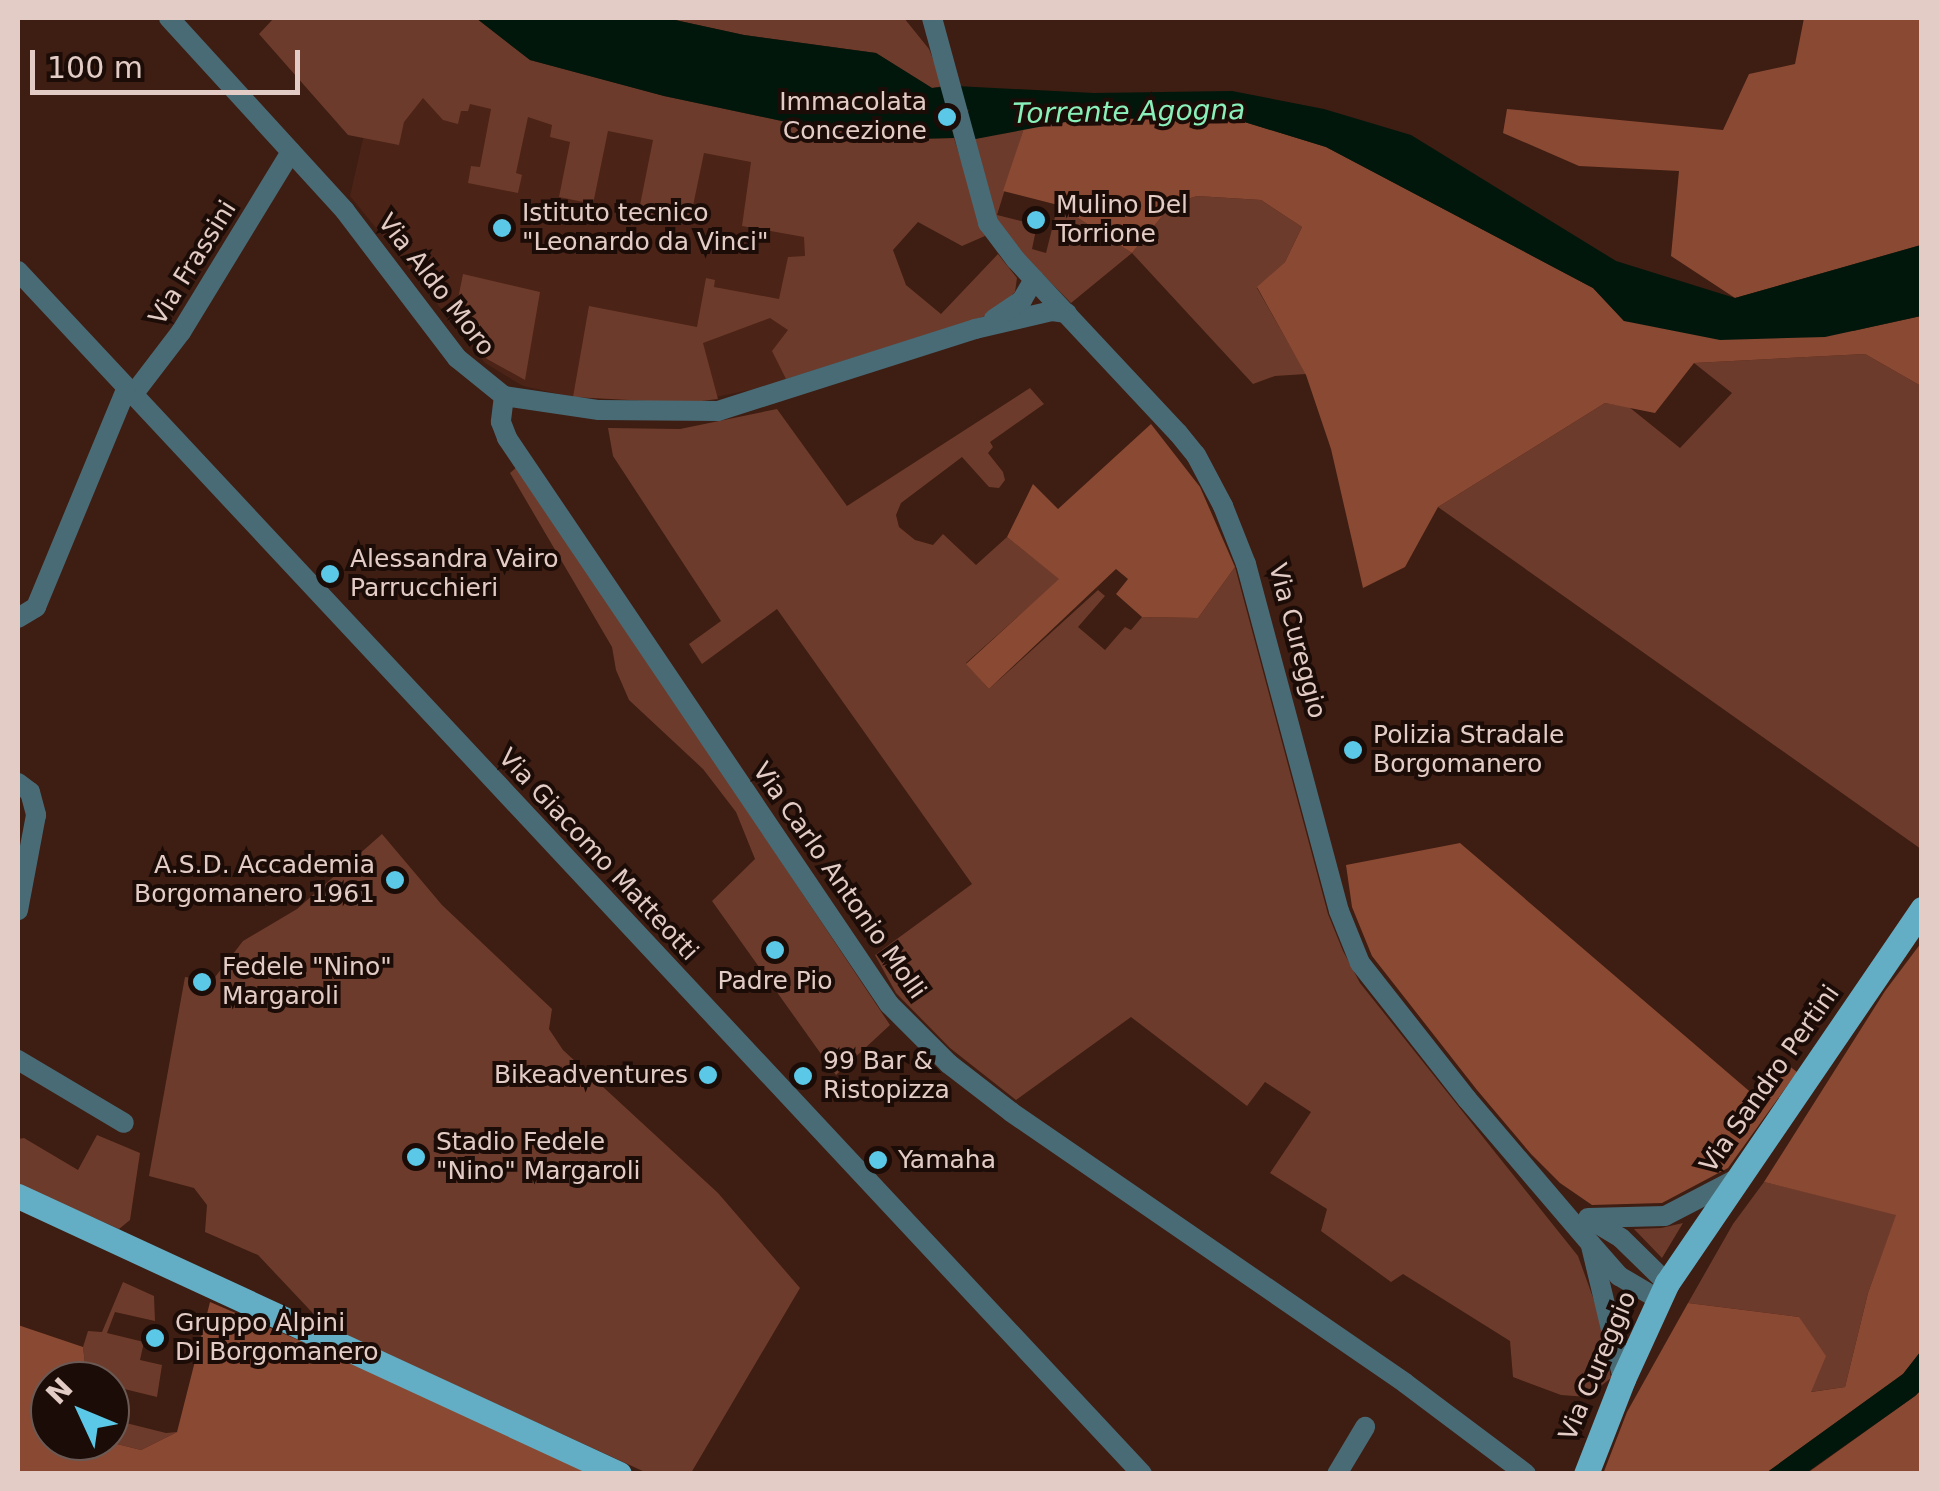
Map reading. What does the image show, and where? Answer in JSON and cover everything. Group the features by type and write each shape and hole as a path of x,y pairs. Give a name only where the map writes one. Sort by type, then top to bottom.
{"main road":[{"name":"Via Sandro Pertini","path":"1662,1291 1922,909"},
{"path":"18,1196 618,1473"},
{"name":"Via Cureggio","path":"1586,1474 1622,1379 1662,1291"}],"street":[{"name":"Via Aldo Moro","path":"170,18 367,237 458,358 504,396"},
{"name":"Via Cureggio","path":"932,18 964,148 988,222 1034,279 1196,456 1229,520 1246,564 1339,911 1360,963 1478,1112 1552,1194"},
{"name":"Via Frassini","path":"18,618 36,607 129,393 181,332 291,152"},
{"name":"Via Giacomo Matteotti","path":"18,271 1142,1474"},
{"path":"975,329 1008,311 1034,279"},
{"path":"504,396 583,409 718,411 975,329 1052,312 1067,313"},
{"name":"Via Carlo Antonio Molli","path":"504,396 501,422 507,438 889,1004 949,1064 1010,1112 1507,1456 1526,1474"},
{"path":"18,783 30,792 36,815 18,910"},
{"path":"18,1060 124,1124"},
{"path":"1588,1218 1636,1220 1665,1216 1738,1178"},
{"path":"1552,1194 1621,1238 1662,1291"},
{"path":"1552,1194 1620,1276 1662,1291"},
{"path":"1591,1244 1622,1379"},
{"path":"1337,1474 1364,1428"},
{"name":"Via Carlo Antonio Molli","path":"1507,1456 1547,1474"}],"shaded area":[{"path":"274,18 476,18 530,60 664,96 805,126 909,139 954,138 985,236 962,246 918,222 893,250 906,285 941,314 998,254 1017,278 1015,292 992,314 786,379 772,351 788,330 770,318 703,343 718,399 686,403 573,397 589,306 697,327 706,278 715,280 714,287 779,299 788,257 805,256 804,237 742,226 751,162 704,153 689,225 638,215 653,140 608,131 593,204 559,197 570,142 550,137 552,125 528,117 516,173 522,175 518,193 468,183 471,166 480,167 491,109 470,104 468,111 461,111 458,124 443,120 423,98 404,122 399,145 348,135 259,34"},
{"path":"438,18 476,18 530,60 664,96 860,133 838,364 750,390 686,403 573,397 523,386 485,363 350,196 363,139"},
{"path":"666,18 904,18 929,49 944,86 932,88 876,53 744,35"},
{"path":"1804,18 1921,19 1921,245 1735,298 1671,256 1679,171 1579,166 1503,133 1507,109 1723,130 1749,74 1795,64"},
{"path":"1087,118 1238,120 1326,147 1593,288 1624,321 1853,331 1921,316 1921,386 1865,354 1694,363 1655,413 1605,403 1438,507 1405,567 1363,588 1331,449 1306,375 1257,287 1285,262 1302,227 1261,200 1197,196 1172,204 1132,253 1058,205 1003,191 1024,128"},
{"path":"1024,128 997,215 1037,225 1032,249 1046,253 1058,205 1132,253 1071,303 997,228 970,140"},
{"path":"1197,196 1261,200 1302,227 1285,262 1257,288 1306,374 1275,376 1253,384 1132,253 1172,204"},
{"path":"463,274 540,292 525,380 487,359 454,319"},
{"path":"1865,354 1921,386 1921,849 1438,507 1605,403 1629,407 1680,448 1732,393 1694,363"},
{"path":"1030,388 1044,404 990,442 993,447 988,453 1005,480 999,488 989,487 962,457 901,503 896,515 899,527 915,540 933,545 943,534 976,565 1007,537 1060,579 966,663 989,689 1098,590 1105,596 1078,627 1105,650 1125,627 1131,630 1142,617 1198,618 1235,567 1328,914 1343,951 1360,983 1578,1256 1600,1317 1611,1378 1587,1397 1561,1395 1513,1377 1510,1341 1403,1274 1391,1282 1321,1231 1327,1209 1270,1173 1311,1112 1265,1082 1247,1106 1131,1017 1016,1100 950,1048 896,993 875,955 972,884 777,609 702,664 689,644 721,621 613,456 608,428 680,429 777,409 847,506"},
{"path":"1151,424 1200,487 1235,567 1198,618 1142,617 1116,594 1128,579 1116,569 989,689 966,664 1059,579 1007,537 1033,484 1058,509"},
{"path":"518,466 890,1025 836,1075 712,901 755,859 736,812 703,769 629,700 616,670 612,647 510,473"},
{"name":"Stadio Fedele \"Nino\" Margaroli","path":"382,834 442,905 552,1009 549,1029 563,1050 718,1193 800,1288 691,1473 647,1473 324,1325 258,1255 205,1232 207,1205 194,1188 149,1176 185,977 212,981 243,941 297,909"},
{"path":"1460,843 1755,1096 1788,1065 1797,1072 1728,1168 1662,1203 1592,1205 1560,1183 1531,1154 1477,1090 1372,956 1352,907 1346,865"},
{"path":"1921,943 1921,1351 1903,1374 1766,1473 1603,1474 1627,1412 1688,1303 1799,1317 1826,1356 1811,1392 1845,1387 1868,1293 1896,1215 1764,1182 1885,991"},
{"path":"97,1135 140,1153 130,1220 119,1229 18,1184 18,1139 24,1138 78,1170"},
{"path":"1764,1182 1897,1214 1868,1293 1845,1387 1810,1392 1799,1317 1688,1303 1733,1224"},
{"path":"1683,1223 1662,1258 1634,1229 1661,1228"},
{"path":"123,1282 154,1296 155,1321 115,1312 107,1333 144,1342 140,1360 162,1365 157,1397 130,1390 130,1361 85,1361 83,1347 88,1331 102,1332"},
{"path":"210,1302 597,1473 18,1473 18,1325 83,1347 85,1361 30,1361 30,1461 130,1461 130,1447 141,1450 177,1432"},
{"path":"1921,1390 1921,1473 1806,1474 1915,1396"},
{"path":"130,1424 177,1432 141,1450 130,1447"}],"water":[{"path":"476,18 666,18 744,35 876,53 932,88 942,87 954,138 910,139 805,126 664,96 530,60"},
{"name":"Torrente Agogna","path":"956,86 1094,93 1232,91 1324,109 1411,135 1616,261 1735,298 1921,245 1921,316 1825,337 1720,340 1624,321 1593,288 1326,147 1238,120 1087,118 970,140 965,119 969,110 960,107"},
{"path":"1921,1351 1921,1390 1915,1396 1806,1473 1766,1473 1903,1374"}],"place":[{"name":"Immacolata Concezione","path":"947,117"},
{"name":"Mulino Del Torrione","path":"1036,220"},
{"name":"Istituto tecnico \"Leonardo da Vinci\"","path":"502,228"},
{"name":"Alessandra Vairo Parrucchieri","path":"330,574"},
{"name":"Polizia Stradale Borgomanero","path":"1353,750"},
{"name":"A.S.D. Accademia Borgomanero 1961","path":"395,880"},
{"name":"Padre Pio","path":"775,950"},
{"name":"Fedele \"Nino\" Margaroli","path":"202,982"},
{"name":"Bikeadventures","path":"708,1075"},
{"name":"99 Bar & Ristopizza","path":"803,1076"},
{"name":"Stadio Fedele \"Nino\" Margaroli","path":"416,1157"},
{"name":"Yamaha","path":"878,1160"},
{"name":"Gruppo Alpini Di Borgomanero","path":"155,1338"}]}
